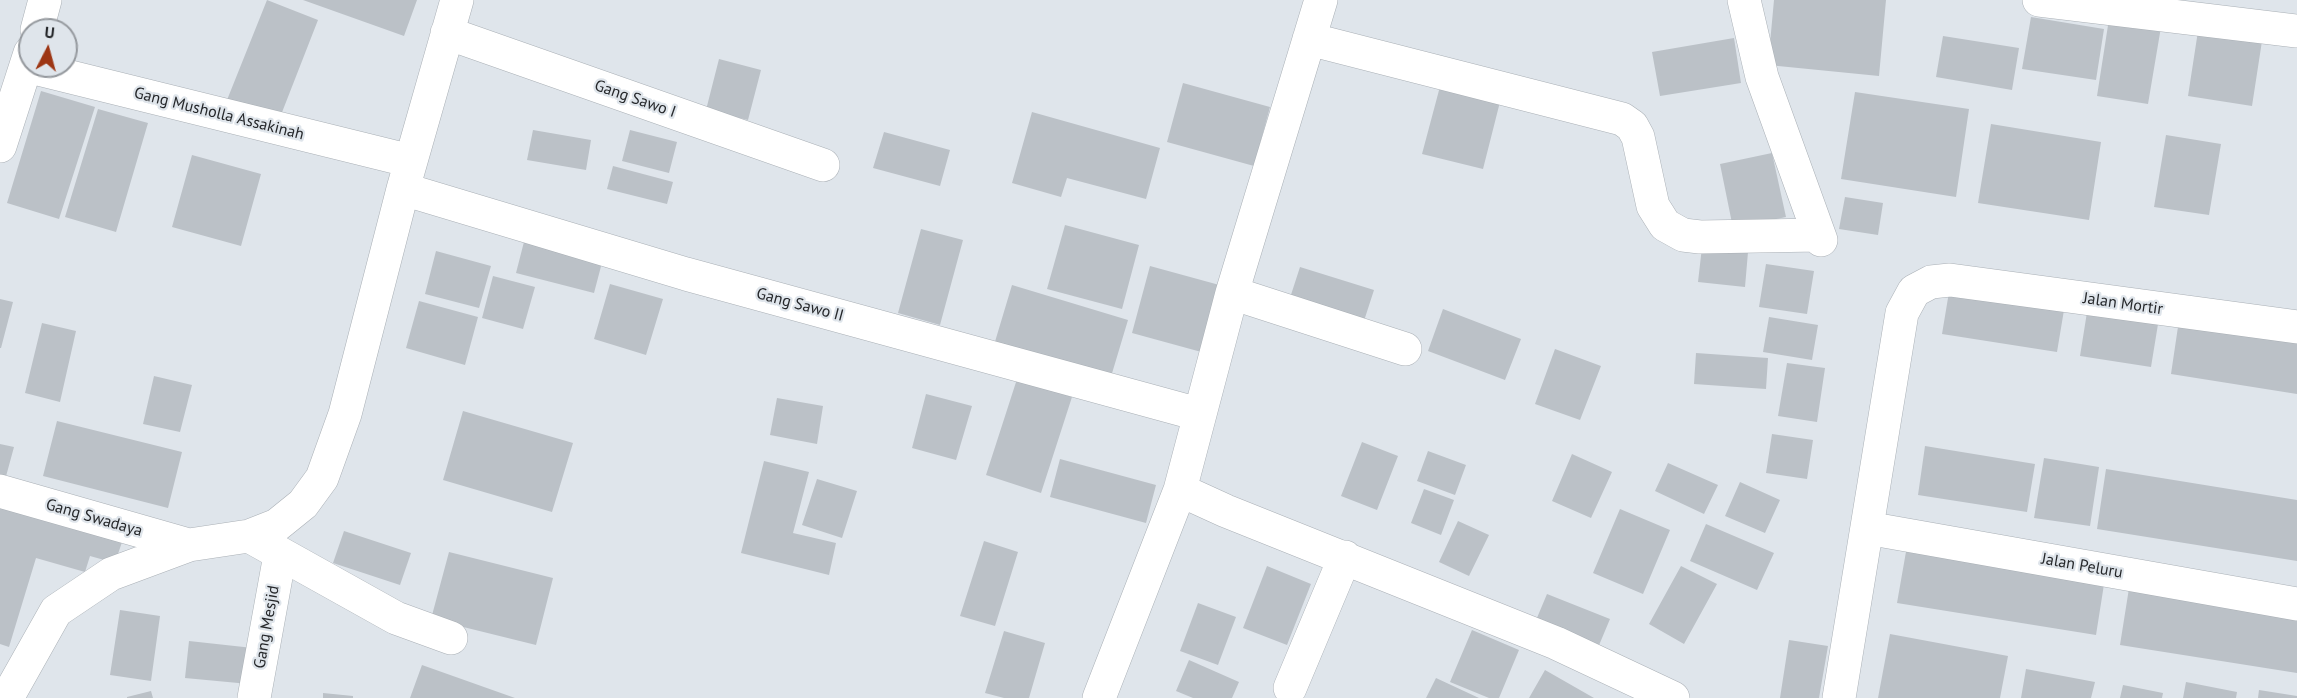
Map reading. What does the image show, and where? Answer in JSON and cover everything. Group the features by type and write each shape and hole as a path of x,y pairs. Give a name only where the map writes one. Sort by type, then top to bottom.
{"street":[{"path":"40,18 45,0"},
{"path":"7,698 56,611 111,574 189,545 249,536 277,525 303,504 322,478 345,414 407,175 457,0"},
{"path":"1099,698 1180,490 1198,414 1232,293 1321,0"},
{"path":"1309,39 1622,119 1632,126 1638,137 1653,206 1665,225 1683,235 1820,238 1762,77 1744,0"},
{"path":"2039,0 2297,31"},
{"name":"Gang Sawo I","path":"447,33 823,165"},
{"name":"Gang Musholla Assakinah","path":"78,75 407,175"},
{"path":"0,146 22,78"},
{"name":"Gang Sawo II","path":"407,175 686,274 1198,414"},
{"name":"Jalan Mortir","path":"1867,528 1902,313 1914,291 1931,282 1950,280 2297,327"},
{"path":"1232,293 1405,349"},
{"path":"1180,490 1226,512 1345,557 1556,643 1673,698"},
{"name":"Gang Swadaya","path":"0,491 189,545"},
{"path":"1839,698 1867,528"},
{"name":"Jalan Peluru","path":"1867,528 2297,604"},
{"path":"249,536 396,618 451,638"},
{"name":"Gang Mesjid","path":"254,698 280,555"},
{"path":"1290,688 1345,557"}],"building":[{"path":"267,0 318,20 279,120 227,100"},
{"path":"303,0 417,0 404,36"},
{"path":"1774,0 1886,0 1879,76 1768,65"},
{"path":"2031,17 2104,29 2096,80 2022,69"},
{"path":"2109,19 2161,27 2148,104 2097,96"},
{"path":"2198,31 2262,41 2252,106 2188,96"},
{"path":"1943,36 2019,48 2012,90 1936,77"},
{"path":"1734,38 1741,83 1660,96 1652,52"},
{"path":"719,59 761,70 748,120 706,110"},
{"path":"1442,79 1502,94 1483,169 1422,154"},
{"path":"1183,83 1270,107 1254,166 1167,142"},
{"path":"41,91 95,107 59,219 7,203"},
{"path":"1855,92 1969,109 1956,197 1841,179"},
{"path":"98,109 148,123 116,232 65,217"},
{"path":"1032,112 1160,148 1146,199 1067,178 1061,197 1012,183"},
{"path":"1991,124 2101,142 2089,220 1978,203"},
{"path":"533,130 591,140 586,170 527,160"},
{"path":"630,130 677,142 669,173 622,161"},
{"path":"884,132 950,150 940,186 873,168"},
{"path":"2166,135 2221,144 2209,215 2154,207"},
{"path":"1772,153 1786,217 1733,228 1720,164"},
{"path":"192,155 261,174 241,246 172,227"},
{"path":"613,166 673,182 667,204 607,189"},
{"path":"1845,197 1883,203 1878,235 1839,229"},
{"path":"1065,225 1139,245 1122,309 1047,289"},
{"path":"921,229 963,240 940,325 898,313"},
{"path":"526,234 604,255 594,293 516,273"},
{"path":"1702,247 1748,252 1745,287 1698,282"},
{"path":"436,251 491,266 479,308 425,294"},
{"path":"1766,264 1814,271 1807,314 1759,307"},
{"path":"1150,266 1223,286 1205,353 1132,333"},
{"path":"1300,267 1374,290 1362,327 1288,304"},
{"path":"493,276 535,287 523,329 482,318"},
{"path":"610,284 663,299 646,355 594,339"},
{"path":"1012,285 1128,320 1110,380 994,345"},
{"path":"1950,286 2065,304 2057,352 1942,334"},
{"path":"0,299 13,302 1,348 0,348"},
{"path":"419,301 478,317 465,365 406,348"},
{"path":"2088,306 2159,318 2151,367 2080,356"},
{"path":"1443,309 1521,339 1505,380 1428,351"},
{"path":"1769,317 1818,325 1812,360 1763,352"},
{"path":"2179,320 2297,339 2297,394 2171,374"},
{"path":"42,323 76,331 60,402 25,393"},
{"path":"1555,349 1601,366 1580,420 1535,404"},
{"path":"1696,353 1768,358 1766,389 1694,384"},
{"path":"1787,363 1825,368 1817,422 1778,416"},
{"path":"154,376 192,385 180,432 143,424"},
{"path":"1017,379 1072,397 1041,493 986,475"},
{"path":"926,394 972,406 956,460 912,448"},
{"path":"777,398 823,406 817,444 770,435"},
{"path":"463,411 573,443 552,512 443,480"},
{"path":"57,421 182,452 168,508 43,476"},
{"path":"1772,434 1813,440 1807,479 1766,473"},
{"path":"1362,442 1398,456 1377,510 1341,496"},
{"path":"0,444 14,447 5,480 0,479"},
{"path":"1925,446 2035,464 2027,512 1918,495"},
{"path":"1428,451 1466,465 1455,495 1417,481"},
{"path":"1572,454 1612,472 1591,518 1552,501"},
{"path":"2044,458 2099,467 2090,526 2034,518"},
{"path":"1060,459 1156,485 1146,523 1050,497"},
{"path":"764,461 809,472 793,533 836,543 829,575 741,553"},
{"path":"1668,463 1718,485 1704,514 1655,491"},
{"path":"2106,469 2297,500 2297,561 2097,529"},
{"path":"817,479 857,491 842,538 802,525"},
{"path":"1740,482 1780,500 1765,533 1725,516"},
{"path":"1424,489 1454,500 1441,535 1411,523"},
{"path":"0,498 124,536 115,563 90,556 85,572 36,558 9,647 0,644"},
{"path":"1620,509 1670,530 1643,594 1593,573"},
{"path":"1458,521 1489,535 1469,576 1439,562"},
{"path":"1706,524 1774,553 1757,590 1690,561"},
{"path":"344,531 411,553 400,585 333,563"},
{"path":"984,541 1018,552 995,626 960,616"},
{"path":"1907,546 2105,578 2096,635 1897,603"},
{"path":"449,552 553,578 536,645 431,619"},
{"path":"1267,566 1311,584 1287,645 1243,628"},
{"path":"1681,566 1717,584 1684,644 1649,624"},
{"path":"2130,582 2297,609 2297,673 2120,645"},
{"path":"1547,594 1610,619 1597,650 1534,625"},
{"path":"1198,603 1236,617 1218,665 1180,651"},
{"path":"120,610 160,616 151,681 110,675"},
{"path":"1472,630 1519,650 1499,698 1489,698 1450,682"},
{"path":"1004,631 1045,643 1029,698 1004,698 985,693"},
{"path":"1890,634 2008,656 2000,698 1878,698"},
{"path":"1789,640 1828,646 1819,698 1780,698"},
{"path":"189,641 253,648 249,684 185,678"},
{"path":"1189,660 1239,682 1232,698 1193,698 1176,691"},
{"path":"422,665 515,698 410,698"},
{"path":"2026,669 2095,682 2091,698 2021,698"},
{"path":"1545,670 1594,698 1529,698"},
{"path":"1436,678 1479,698 1426,698"},
{"path":"2186,682 2237,692 2236,698 2183,698"},
{"path":"2123,685 2163,693 2162,698 2120,698"},
{"path":"2259,690 2297,696 2297,698 2258,698"},
{"path":"151,691 153,698 127,698 127,697"},
{"path":"323,693 353,696 353,698 323,698"}]}
